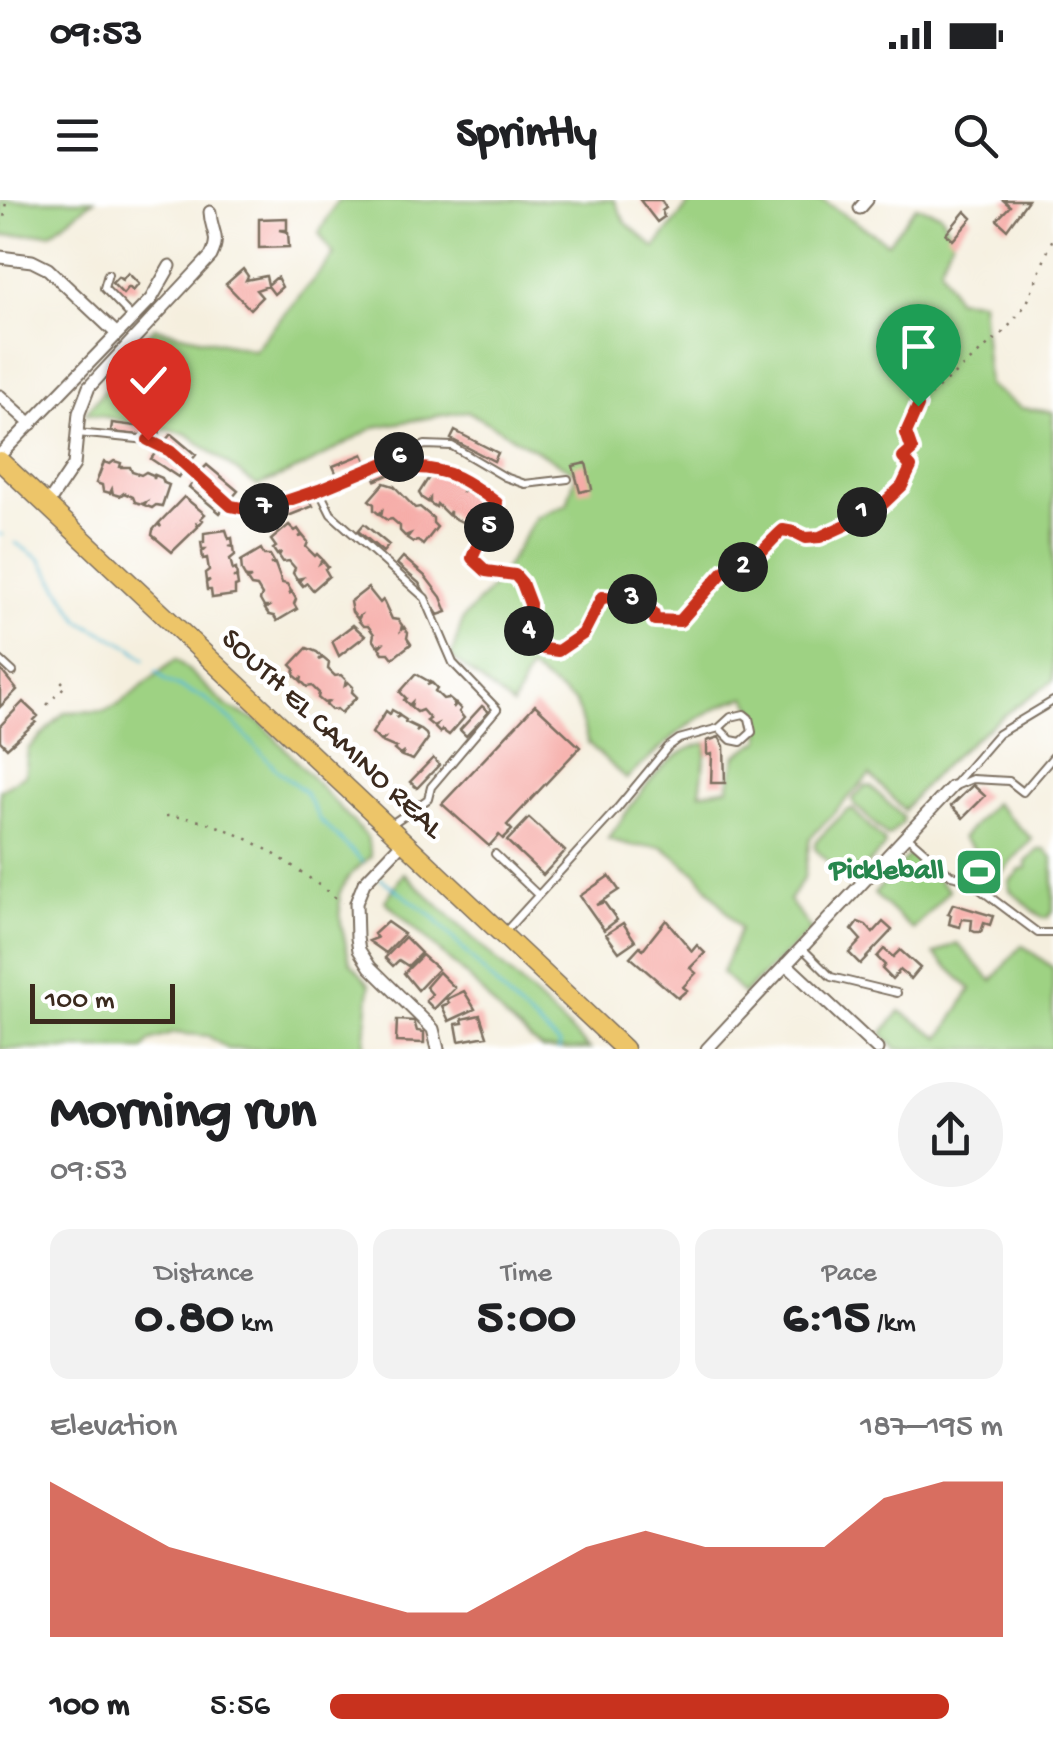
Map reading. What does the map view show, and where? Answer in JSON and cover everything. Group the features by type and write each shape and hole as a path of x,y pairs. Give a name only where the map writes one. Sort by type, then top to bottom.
{"main road":[{"name":"SOUTH EL CAMINO REAL","path":"0,458 624,1049"}],"street":[{"path":"47,505 74,465 79,413 89,386 211,256 217,235 211,226 210,212"},
{"path":"0,258 32,261 48,269 117,334"},
{"path":"0,458 150,299 170,266"},
{"path":"0,396 30,424"},
{"path":"707,1049 952,787"},
{"path":"404,841 364,883 356,903 357,938 370,967 432,1029 438,1049"},
{"path":"786,964 876,1049"}],"lane":[{"path":"108,274 104,288 132,318"},
{"path":"77,433 148,440 170,451 231,506 256,511 319,490 425,445 452,446 504,477 525,484 568,480"},
{"path":"319,490 332,514 425,598 453,663 497,710 431,787 428,799 389,826"},
{"path":"0,660 12,672"},
{"path":"952,787 998,734 1053,701"},
{"path":"503,934 668,747 678,739 719,728 731,717 744,714 752,732 740,742 731,740 719,728"},
{"path":"952,787 972,779 1010,781 1023,792 1053,757"},
{"path":"907,836 951,875 966,878 1038,932 1053,933"},
{"path":"495,854 538,895"},
{"path":"801,947 830,977 896,993"}],"path":[{"path":"0,226 6,200"},
{"path":"406,454 412,468 454,473 497,503 495,517 472,558 486,571 515,575 522,583 530,604 529,640 539,647 558,651 565,648 583,634 602,597 610,595 632,599 653,612 655,620 680,621 724,571 744,567 783,530 806,538 828,534 859,519 864,508 882,505 902,486 911,467 903,458 912,450 906,433 918,406 1016,317 1027,303 1053,238"},
{"path":"46,706 65,686 61,683 66,678"},
{"path":"166,816 196,818 278,855 342,903"}],"green space":[{"path":"0,200 94,200 51,233 1,236"},
{"path":"338,200 614,200 625,222 655,248 692,200 822,200 888,243 916,206 941,214 953,237 940,267 956,299 981,301 988,385 1021,408 1053,412 1053,681 954,757 904,810 870,775 810,838 804,878 789,900 811,930 743,994 722,973 740,929 697,874 663,847 634,846 608,839 662,767 691,748 707,743 700,793 728,788 736,755 761,740 760,719 746,697 696,720 626,779 588,743 576,703 529,669 513,706 451,657 463,619 498,581 536,517 567,504 576,473 467,411 375,427 303,467 257,486 187,434 86,413 154,328 254,350 334,255 319,233"},
{"path":"176,659 228,707 261,723 367,837 371,856 349,876 339,894 350,962 370,985 364,1049 228,1049 208,1036 174,1033 150,1041 144,1049 0,1049 0,790 25,775 28,749 65,712 105,711 120,704"},
{"path":"865,786 871,787 903,817 890,835 854,804 853,799"},
{"path":"994,803 1032,839 1000,874 962,838"},
{"path":"852,809 885,846 854,879 847,879 815,849 815,842"},
{"path":"1038,850 1045,850 1053,858 1053,911 1047,918 1042,918 1010,890 1009,882 1026,869 1026,862"},
{"path":"910,854 949,890 913,930 874,894"},
{"path":"404,873 590,1049 542,1049 503,1016 472,981 385,901"},
{"path":"957,943 992,981 1022,945 1053,968 1053,1049 896,1049 882,1034 900,1011 941,1038 971,989 934,954"}],"building":[{"path":"640,200 661,200 666,208 662,211 664,217 657,222"},
{"path":"1003,200 1028,200 1007,229 997,220 1010,206"},
{"path":"965,211 972,218 953,240 946,234"},
{"path":"287,218 287,230 279,230 288,232 289,247 259,248 259,219"},
{"path":"243,269 246,280 266,276 268,285 277,277 282,287 274,294 268,286 256,290 262,297 250,309 226,284"},
{"path":"128,273 139,284 123,294 112,283"},
{"path":"112,423 160,429 159,437 111,432"},
{"path":"455,431 498,453 494,461 451,439"},
{"path":"171,434 196,455 190,462 165,441"},
{"path":"156,452 183,470 178,477 151,459"},
{"path":"363,454 367,463 337,475 333,466"},
{"path":"404,459 407,467 376,480 373,472"},
{"path":"104,462 121,463 120,467 130,467 132,472 162,478 169,485 162,506 152,508 124,493 120,496 113,494 112,489 110,493 103,491 102,485 96,483"},
{"path":"586,463 592,489 580,492 573,466"},
{"path":"207,465 238,491 232,498 201,471"},
{"path":"433,471 445,475 444,479 447,475 452,482 465,487 463,491 467,489 485,500 483,503 493,505 496,510 482,532 450,516 450,511 448,515 430,499 428,502 422,498 419,493"},
{"path":"194,480 226,506 220,513 189,487"},
{"path":"384,483 394,486 415,508 420,507 433,518 437,527 423,545 407,538 410,534 405,536 392,519 381,516 382,511 379,514 374,510 369,500"},
{"path":"184,497 205,514 199,525 196,522 198,527 172,552 152,535 153,530 158,524 161,527 159,523"},
{"path":"309,498 313,506 268,524 265,516"},
{"path":"364,524 389,545 383,552 358,531"},
{"path":"289,525 295,531 298,529 302,535 299,537 308,542 306,547 328,567 325,569 329,576 313,590 307,583 303,586 299,581 302,578 297,579 293,573 295,568 289,561 283,562 281,552 277,555 273,549 276,547 271,540"},
{"path":"226,530 232,538 233,545 229,546 234,547 235,555 230,559 238,586 235,595 212,598 211,590 207,590 210,580 206,581 205,573 209,570 201,542 204,533"},
{"path":"261,549 264,555 270,555 274,562 270,564 275,564 282,583 287,584 289,594 292,592 296,599 297,609 277,621 265,609 268,607 260,600 262,595 257,587 247,580 251,578 246,578 242,571 241,561"},
{"path":"403,557 425,576 447,612 438,615 419,583 397,564"},
{"path":"368,588 380,603 383,600 392,619 402,625 401,630 404,627 408,633 411,644 393,658 383,653 379,647 382,644 377,645 368,626 363,626 358,620 360,616 357,618 352,612 350,602"},
{"path":"353,625 365,636 339,656 332,641"},
{"path":"307,648 322,657 319,660 323,658 329,663 328,669 335,676 341,675 345,685 348,682 353,687 357,697 341,713 331,710 312,686 307,687 302,677 300,680 294,675 291,665"},
{"path":"0,669 17,690 0,707"},
{"path":"416,674 430,682 427,685 432,683 443,699 454,703 453,708 456,704 461,709 464,718 449,735 442,730 440,733 435,728 437,724 433,726 427,721 430,719 422,710 417,712 411,707 412,702 409,705 404,700 400,692"},
{"path":"23,702 38,716 36,722 7,748 0,741 0,726"},
{"path":"535,705 580,747 507,825 512,830 503,839 499,835 489,846 442,804"},
{"path":"482,706 489,712 466,736 460,730"},
{"path":"392,710 399,714 396,718 400,716 418,728 416,732 420,729 426,734 428,739 413,760 372,733 386,711 390,714"},
{"path":"719,737 724,746 725,783 711,783 712,754 707,755 707,741"},
{"path":"433,758 439,765 417,788 410,782"},
{"path":"973,785 985,796 963,818 951,806"},
{"path":"529,818 565,851 543,875 507,841"},
{"path":"609,876 619,890 596,905 604,902 617,920 604,930 580,896"},
{"path":"953,904 993,916 990,925 984,923 981,932 975,932 971,930 972,920 962,919 960,927 949,924"},
{"path":"666,920 692,951 697,945 705,953 690,968 696,973 678,998 630,957 640,946 643,949"},
{"path":"387,922 404,934 386,953 369,941 377,938 374,934"},
{"path":"858,922 873,933 883,922 892,930 860,964 849,953 861,940 852,930"},
{"path":"623,923 635,941 619,952 606,934"},
{"path":"405,937 421,953 408,966 399,960 393,966 385,958"},
{"path":"884,949 893,957 900,950 920,968 911,979 900,970 892,979 877,957"},
{"path":"422,955 438,969 418,990 404,973"},
{"path":"439,972 455,988 434,1009 426,1001 432,994 426,987"},
{"path":"464,991 475,1009 449,1021 442,1006"},
{"path":"480,1015 487,1036 459,1041 456,1024"},
{"path":"397,1020 414,1021 417,1031 424,1032 424,1043 396,1042"}],"waterway":[{"path":"16,543 41,560 80,621 145,659"},
{"path":"156,671 166,681 204,698 231,720 277,770 305,792 319,819 363,862"},
{"path":"380,878 431,915 512,1002 560,1044 559,1049"}],"place":[{"name":"Pickleball","path":"979,872"}],"route":[{"path":"148,440 170,451 231,506 256,511 406,454 412,468 454,473 497,503 495,517 472,558 486,571 515,575 530,604 529,640 544,649 558,651 583,634 602,597 632,599 653,612 655,620 680,621 724,571 744,567 783,530 806,538 820,537 859,519 864,508 882,505 908,478 911,467 903,458 912,450 906,433 918,406"}]}
